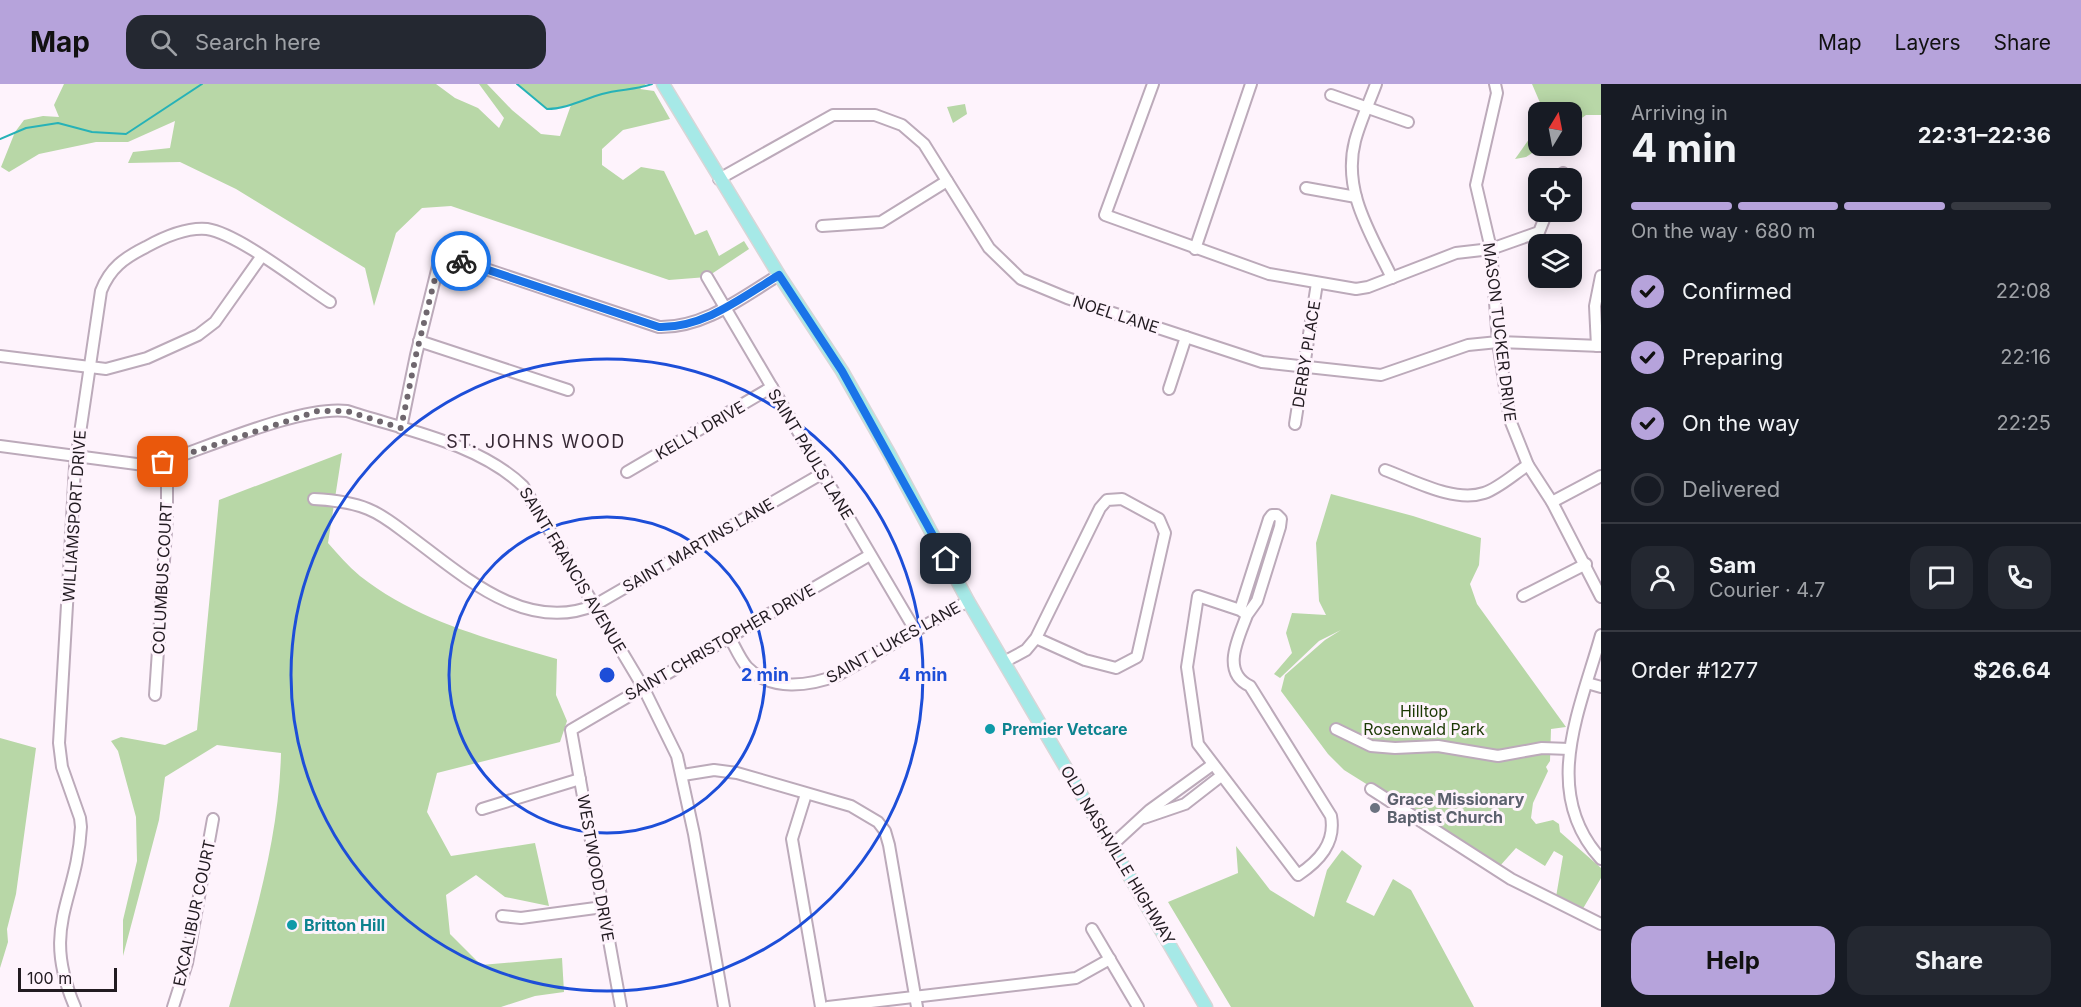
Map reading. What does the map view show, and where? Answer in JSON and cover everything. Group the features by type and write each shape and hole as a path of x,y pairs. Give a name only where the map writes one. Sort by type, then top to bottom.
{"main road":[{"name":"OLD NASHVILLE HIGHWAY","path":"663,85 779,275 842,371 891,455 968,601 1206,1007"}],"street":[{"path":"1154,84 1105,215 1195,249 1269,274 1356,289 1392,278 1456,253 1491,249 1539,232 1543,222"},
{"path":"1195,249 1251,84"},
{"path":"1376,84 1355,141 1351,163 1352,184 1392,278"},
{"name":"MASON TUCKER DRIVE","path":"1495,84 1497,93 1476,185 1491,249 1498,342 1510,420 1528,465 1552,502 1601,597"},
{"path":"1331,95 1408,122"},
{"name":"NOEL LANE","path":"719,179 833,115 854,113 874,115 902,125 924,144 990,248 1014,275 1067,298 1262,362 1304,369 1381,375 1468,345 1498,342 1599,346"},
{"path":"822,226 881,222 947,181"},
{"path":"1306,188 1356,197"},
{"name":"WILLIAMSPORT DRIVE","path":"75,1007 63,974 58,942 60,921 81,827 59,752 76,458 101,291 110,271 133,253 171,235 197,229 215,231 234,239 330,302"},
{"path":"401,428 419,341 441,254 659,327 678,328 700,322 779,275"},
{"path":"0,356 88,369 121,367 198,335 215,322 261,257"},
{"path":"1599,346 1595,306 1601,276"},
{"name":"SAINT PAULS LANE","path":"707,277 915,630"},
{"name":"DERBY PLACE","path":"1295,424 1317,283"},
{"path":"1170,389 1186,337"},
{"path":"419,341 568,390"},
{"name":"KELLY DRIVE","path":"627,472 771,387"},
{"name":"SAINT FRANCIS AVENUE","path":"0,446 133,465 163,462 318,411 347,411 482,455 510,473 523,486 595,604 663,724 682,775 724,1007"},
{"name":"COLUMBUS COURT","path":"155,695 167,516 167,478 163,462"},
{"path":"1385,470 1446,491 1470,495 1485,492 1528,465"},
{"name":"SAINT MARTINS LANE","path":"314,499 342,501 381,516 481,588 506,601 557,615 577,613 595,604 823,473"},
{"path":"1552,502 1601,476"},
{"path":"1004,662 1026,650 1036,638 1100,508 1107,500 1122,499 1159,519 1165,533 1137,657 1116,668 1085,660 1036,638"},
{"path":"1244,612 1198,596 1187,667 1198,744 1298,874 1316,863 1328,846 1333,826 1331,816 1256,696 1233,669 1233,653 1244,612 1269,519 1272,515 1277,515 1281,519 1280,527 1257,601 1244,612"},
{"name":"SAINT CHRISTOPHER DRIVE","path":"570,730 870,555"},
{"path":"1523,596 1586,564"},
{"name":"SAINT LUKES LANE","path":"730,638 748,667 761,676 801,686 838,675 968,601"},
{"path":"1601,635 1570,749 1569,797 1579,831 1601,859"},
{"path":"1587,683 1601,687"},
{"path":"1336,729 1371,746 1395,748 1438,746 1498,756 1542,748 1570,749"},
{"name":"WESTWOOD DRIVE","path":"570,730 621,1007"},
{"path":"1112,845 1179,789 1212,765"},
{"path":"682,775 725,771 859,809 885,831 916,1002"},
{"path":"1144,818 1188,802 1221,776"},
{"path":"482,809 580,779"},
{"path":"1179,789 1188,802"},
{"path":"1371,789 1511,879 1601,924"},
{"path":"806,794 792,839 821,1007"},
{"name":"EXCALIBUR COURT","path":"173,1007 187,963 213,819"},
{"path":"502,916 521,918 603,907"},
{"path":"1092,929 1138,1007"},
{"path":"828,1007 916,1002 1076,978 1110,959"}],"green space":[{"path":"64,84 436,84 455,98 478,108 499,128 504,118 479,84 487,84 512,110 541,134 560,136 571,105 547,109 517,84 646,84 640,89 654,91 670,119 623,130 602,149 602,165 623,180 641,167 664,171 695,235 707,230 719,256 744,241 749,249 707,277 669,280 451,206 422,208 396,233 374,306 365,268 236,189 180,162 128,163 133,152 170,148 175,121 128,142 96,142 39,154 9,172 1,167 15,132 24,120 43,116 59,117 54,105"},
{"path":"1532,84 1601,84 1601,115 1586,115 1582,118 1582,102 1540,102"},
{"path":"965,104 967,114 953,123 947,107"},
{"path":"1528,141 1528,156 1515,159"},
{"path":"342,453 328,543 351,568 382,592 429,617 480,636 557,659 556,695 567,721 560,742 437,773 427,812 451,856 535,843 549,906 505,897 476,875 446,895 450,934 481,965 562,958 564,992 535,996 501,1007 229,1007 270,850 281,753 217,745 165,777 159,820 123,956 123,920 137,861 136,817 118,751 111,741 121,737 165,745 197,730 219,500"},
{"name":"Hilltop Rosenwald Park","path":"1331,494 1413,516 1481,538 1479,565 1470,584 1477,604 1566,727 1551,729 1550,761 1546,767 1548,771 1533,803 1531,818 1536,824 1553,820 1559,824 1560,832 1601,868 1601,878 1581,912 1556,897 1563,856 1554,851 1545,866 1516,848 1499,867 1344,770 1328,754 1281,691 1285,675 1325,640 1341,630 1319,641 1280,678 1274,674 1292,653 1286,633 1292,613 1326,615 1319,601 1316,543"},
{"path":"0,738 36,748 16,894 7,929 8,942 0,968"},
{"path":"1236,846 1270,890 1314,917 1327,870 1342,850 1362,866 1346,902 1374,916 1393,879 1411,890 1474,1007 1231,1007 1168,902 1238,873"}],"waterway":[{"path":"0,139 26,128 58,123 92,132 126,134 202,84"},
{"path":"517,84 547,109 568,106 608,92 652,84"}],"way so far":[{"path":"163,462 318,411 332,409 347,411 401,428 441,254 461,261"}],"place":[{"name":"Premier Vetcare","path":"990,729"},
{"name":"Grace Missionary Baptist Church","path":"1375,808"},
{"name":"Britton Hill","path":"292,925"}],"district":[{"name":"ST. JOHNS WOOD","path":"536,441"}],"route":[{"path":"461,261 659,327 678,328 700,322 779,275 842,371 891,455 946,559"}]}
